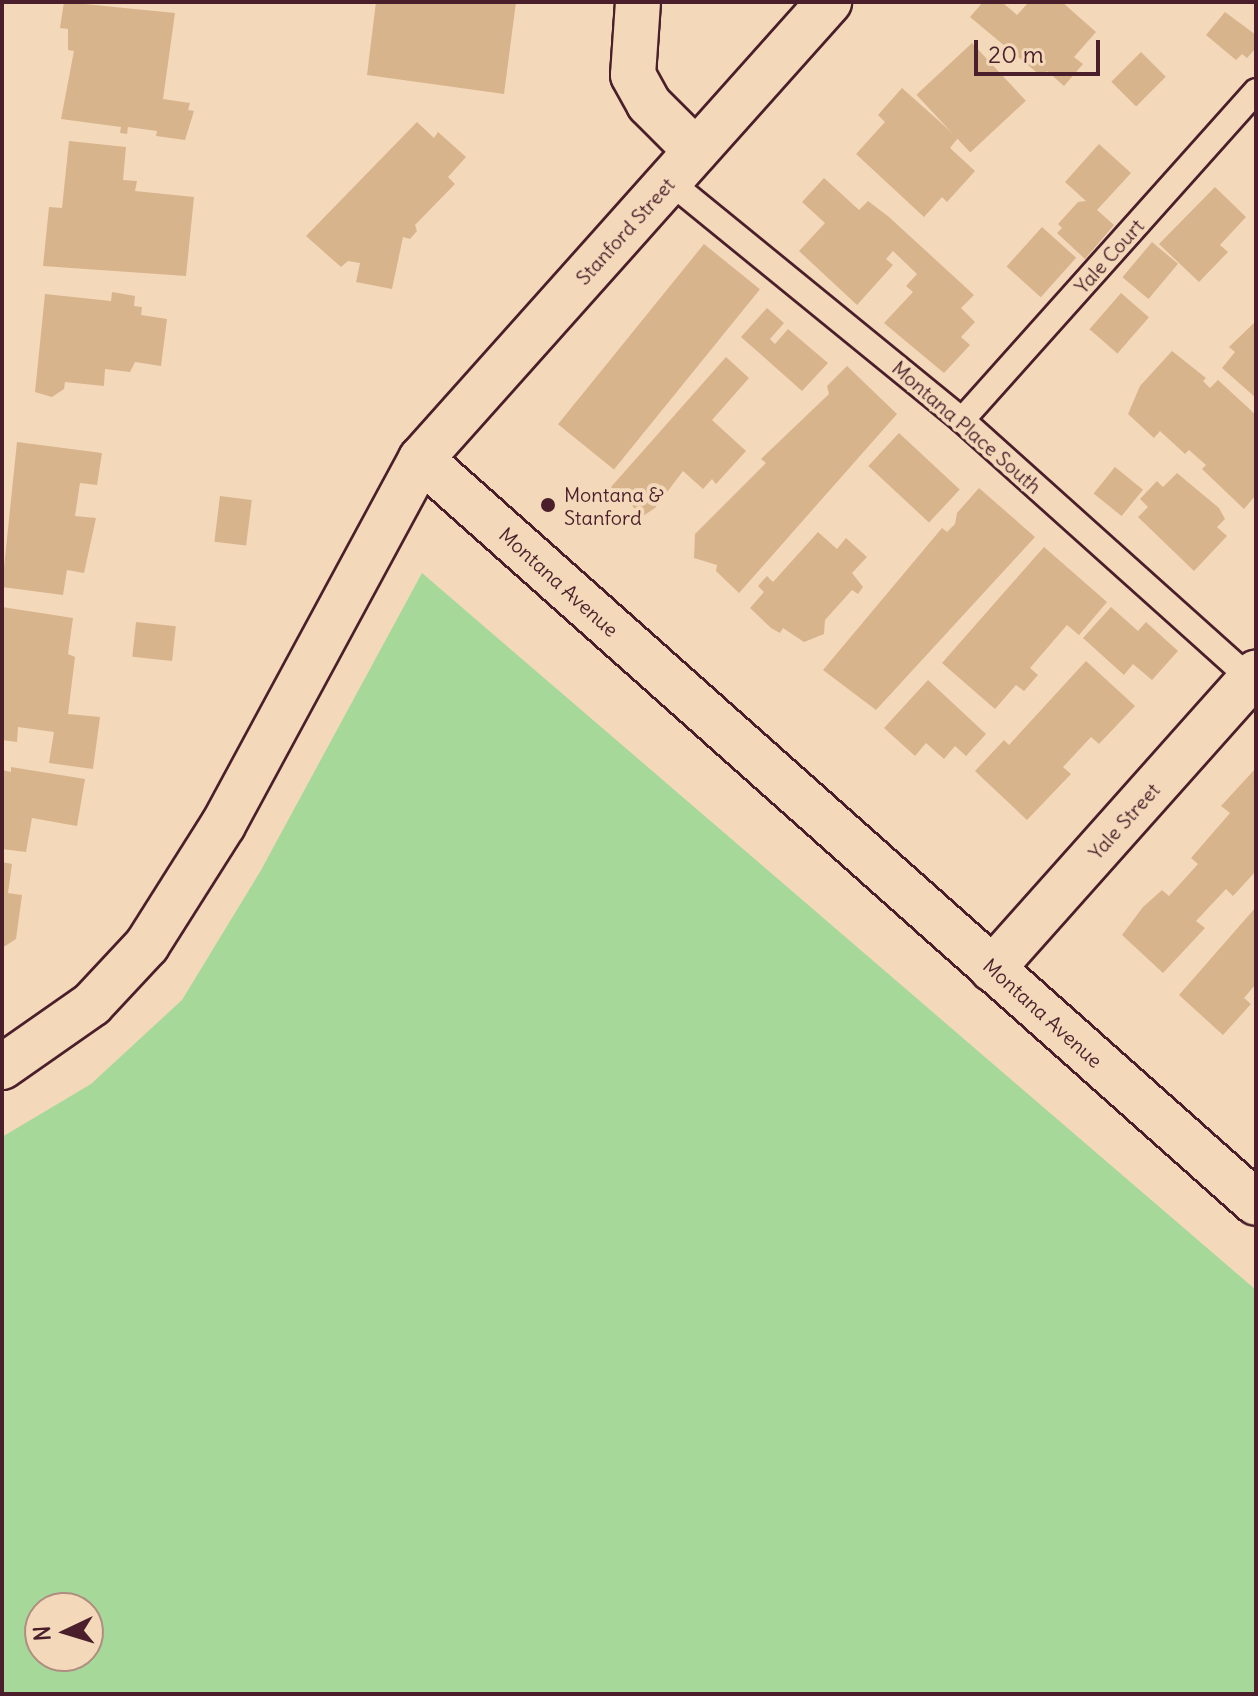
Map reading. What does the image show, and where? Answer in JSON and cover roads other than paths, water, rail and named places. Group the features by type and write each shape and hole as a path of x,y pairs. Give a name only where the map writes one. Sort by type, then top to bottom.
{"street":[{"path":"638,2 633,75 683,166"},
{"name":"Stanford Street","path":"421,459 829,2"},
{"path":"2,1067 92,1004 147,945 223,825 421,459"},
{"name":"Montana Avenue","path":"421,459 1256,1203"},
{"name":"Yale Street","path":"992,969 1254,678"}],"lane":[{"name":"Yale Court","path":"962,420 1256,91"},
{"name":"Montana Place South","path":"683,166 962,420 1254,678"}],"place":[{"name":"Montana & Stanford","path":"548,505"}]}
